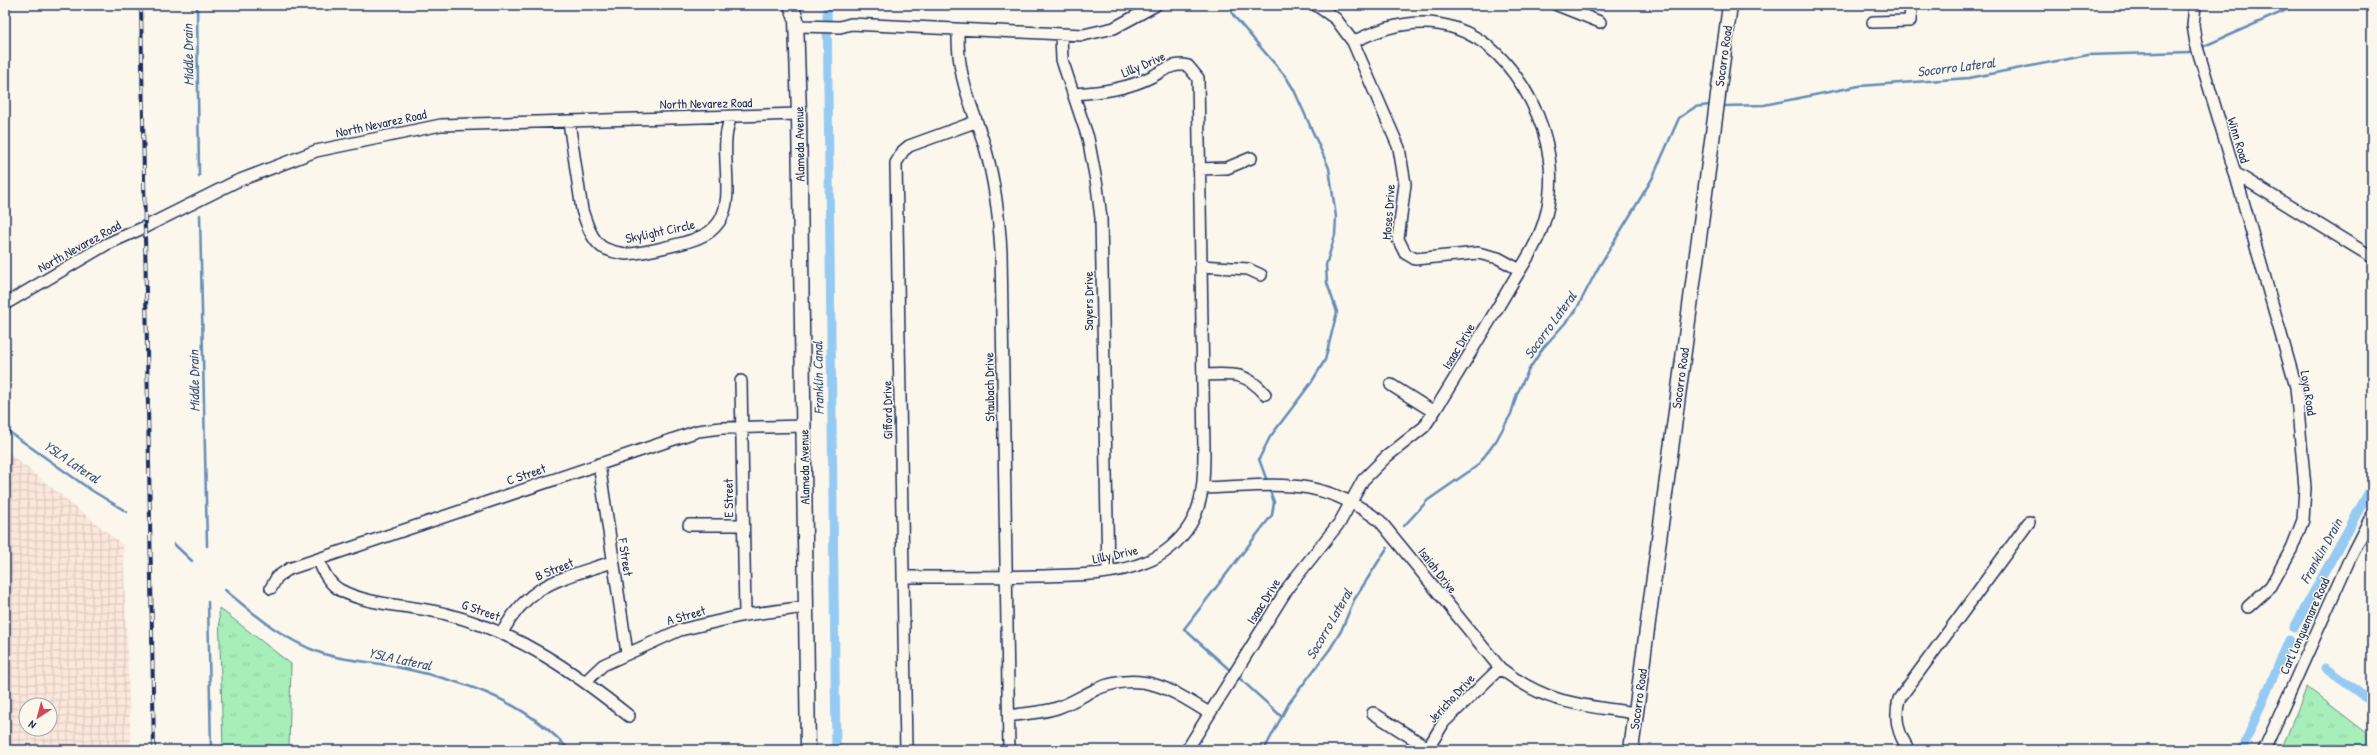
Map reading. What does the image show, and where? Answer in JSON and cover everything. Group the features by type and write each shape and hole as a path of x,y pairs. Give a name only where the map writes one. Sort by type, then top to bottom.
{"main road":[{"name":"Socorro Road","path":"1631,750 1730,5"},
{"name":"Alameda Avenue","path":"799,16 799,114 808,750"}],"street":[{"path":"799,16 837,27 851,24 1083,35 1104,32 1156,5"},
{"name":"Moses Drive","path":"1316,5 1336,19 1352,42 1401,154 1405,184 1398,230 1400,247 1405,254 1415,259 1478,253 1498,258 1520,270"},
{"path":"1557,5 1600,22"},
{"path":"1873,22 1910,21 1911,5"},
{"name":"Winn Road","path":"2195,5 2196,44 2235,173 2372,257"},
{"name":"Isaac Drive","path":"1187,750 1293,580 1340,522 1363,480 1372,470 1424,427 1434,412 1538,239 1550,199 1550,162 1545,133 1520,80 1500,56 1487,44 1478,37 1453,27 1422,22 1391,26 1352,42"},
{"name":"Staubach Drive","path":"958,30 961,73 975,122 984,145 998,202 1001,252 1009,750"},
{"name":"Sayers Drive","path":"1061,35 1062,60 1088,138 1098,186 1101,218 1108,572"},
{"name":"Lilly Drive","path":"904,577 1006,576 1108,572 1152,560 1176,542 1190,524 1198,508 1204,468 1199,86 1195,72 1188,66 1175,65 1147,79 1112,91 1074,94"},
{"name":"North Nevarez Road","path":"5,304 107,244 145,228 236,182 316,151 441,125 799,114"},
{"name":"Skylight Circle","path":"569,122 582,210 586,221 594,238 601,246 626,254 699,238 713,229 720,221 726,202 725,133 731,117"},
{"name":"Gifford Drive","path":"906,750 896,163 903,150 909,146 975,122"},
{"path":"1199,169 1227,168 1251,158"},
{"name":"Loya Road","path":"2235,173 2296,387 2305,488 2302,520 2292,548 2270,586 2248,607"},
{"path":"1201,266 1248,269 1261,275"},
{"path":"1203,375 1237,374 1248,378 1265,394"},
{"name":"E Street","path":"741,381 742,526 745,615"},
{"path":"1391,384 1434,412"},
{"name":"C Street","path":"271,588 282,572 599,464 698,432 715,428 804,426"},
{"name":"F Street","path":"599,464 612,562 627,653"},
{"name":"Isaiah Drive","path":"1202,488 1309,486 1330,492 1351,502 1380,521 1393,534 1500,668 1528,688 1560,701 1636,713"},
{"name":"Carl Longuemare Road","path":"2264,750 2350,558 2372,515"},
{"path":"1909,750 1901,739 1897,726 1896,712 1899,700 2029,522"},
{"path":"689,525 742,526"},
{"name":"G Street","path":"318,559 328,580 339,589 351,595 441,612 502,633 553,659 586,681 629,716"},
{"name":"B Street","path":"502,633 514,611 540,588 612,562"},
{"name":"A Street","path":"586,681 599,668 627,653 680,630 745,615 806,607"},
{"name":"Jericho Drive","path":"1427,749 1444,722 1500,668"},
{"path":"1009,716 1058,708 1099,688 1113,683 1130,682 1160,685 1178,693 1209,713"},
{"path":"1373,713 1427,749"}],"shaded area":[{"path":"5,450 123,545 131,750 5,750"}],"green space":[{"path":"219,608 291,664 289,750 223,750"},
{"path":"2307,687 2372,737 2372,750 2281,750"}],"waterway":[{"name":"Middle Drain","path":"197,5 199,176"},
{"name":"Franklin Canal","path":"827,5 836,750"},
{"path":"1230,5 1233,15 1286,77 1294,90 1329,168 1336,217 1335,235 1326,265 1327,283 1337,312 1325,360 1311,383 1270,437 1259,459 1267,481"},
{"path":"2202,47 2298,5"},
{"name":"Socorro Lateral","path":"1724,106 1764,105 1859,86 1969,78 2088,55 2190,52"},
{"name":"Socorro Lateral","path":"1404,526 1428,500 1477,466 1496,441 1511,414 1517,394 1528,371 1543,348 1575,312 1597,270 1652,179 1679,118 1695,107 1709,105"},
{"name":"Middle Drain","path":"200,215 207,546"},
{"name":"YSLA Lateral","path":"5,429 91,490 127,512"},
{"name":"Franklin Drain","path":"2294,628 2372,486"},
{"path":"1232,672 1184,629 1272,515 1274,502 1270,491"},
{"name":"YSLA Lateral","path":"174,544 192,561"},
{"name":"Socorro Lateral","path":"1264,750 1289,703 1330,649 1341,631 1354,600 1387,548"},
{"name":"YSLA Lateral","path":"225,590 270,626 307,648 337,657 386,665 437,676 485,692 530,716 569,750"},
{"name":"Middle Drain","path":"208,602 211,750"},
{"name":"Franklin Drain","path":"2242,750 2289,640"},
{"path":"2325,668 2372,702"},
{"path":"1237,676 1281,716"}],"railway":[{"path":"141,5 154,750"}]}
